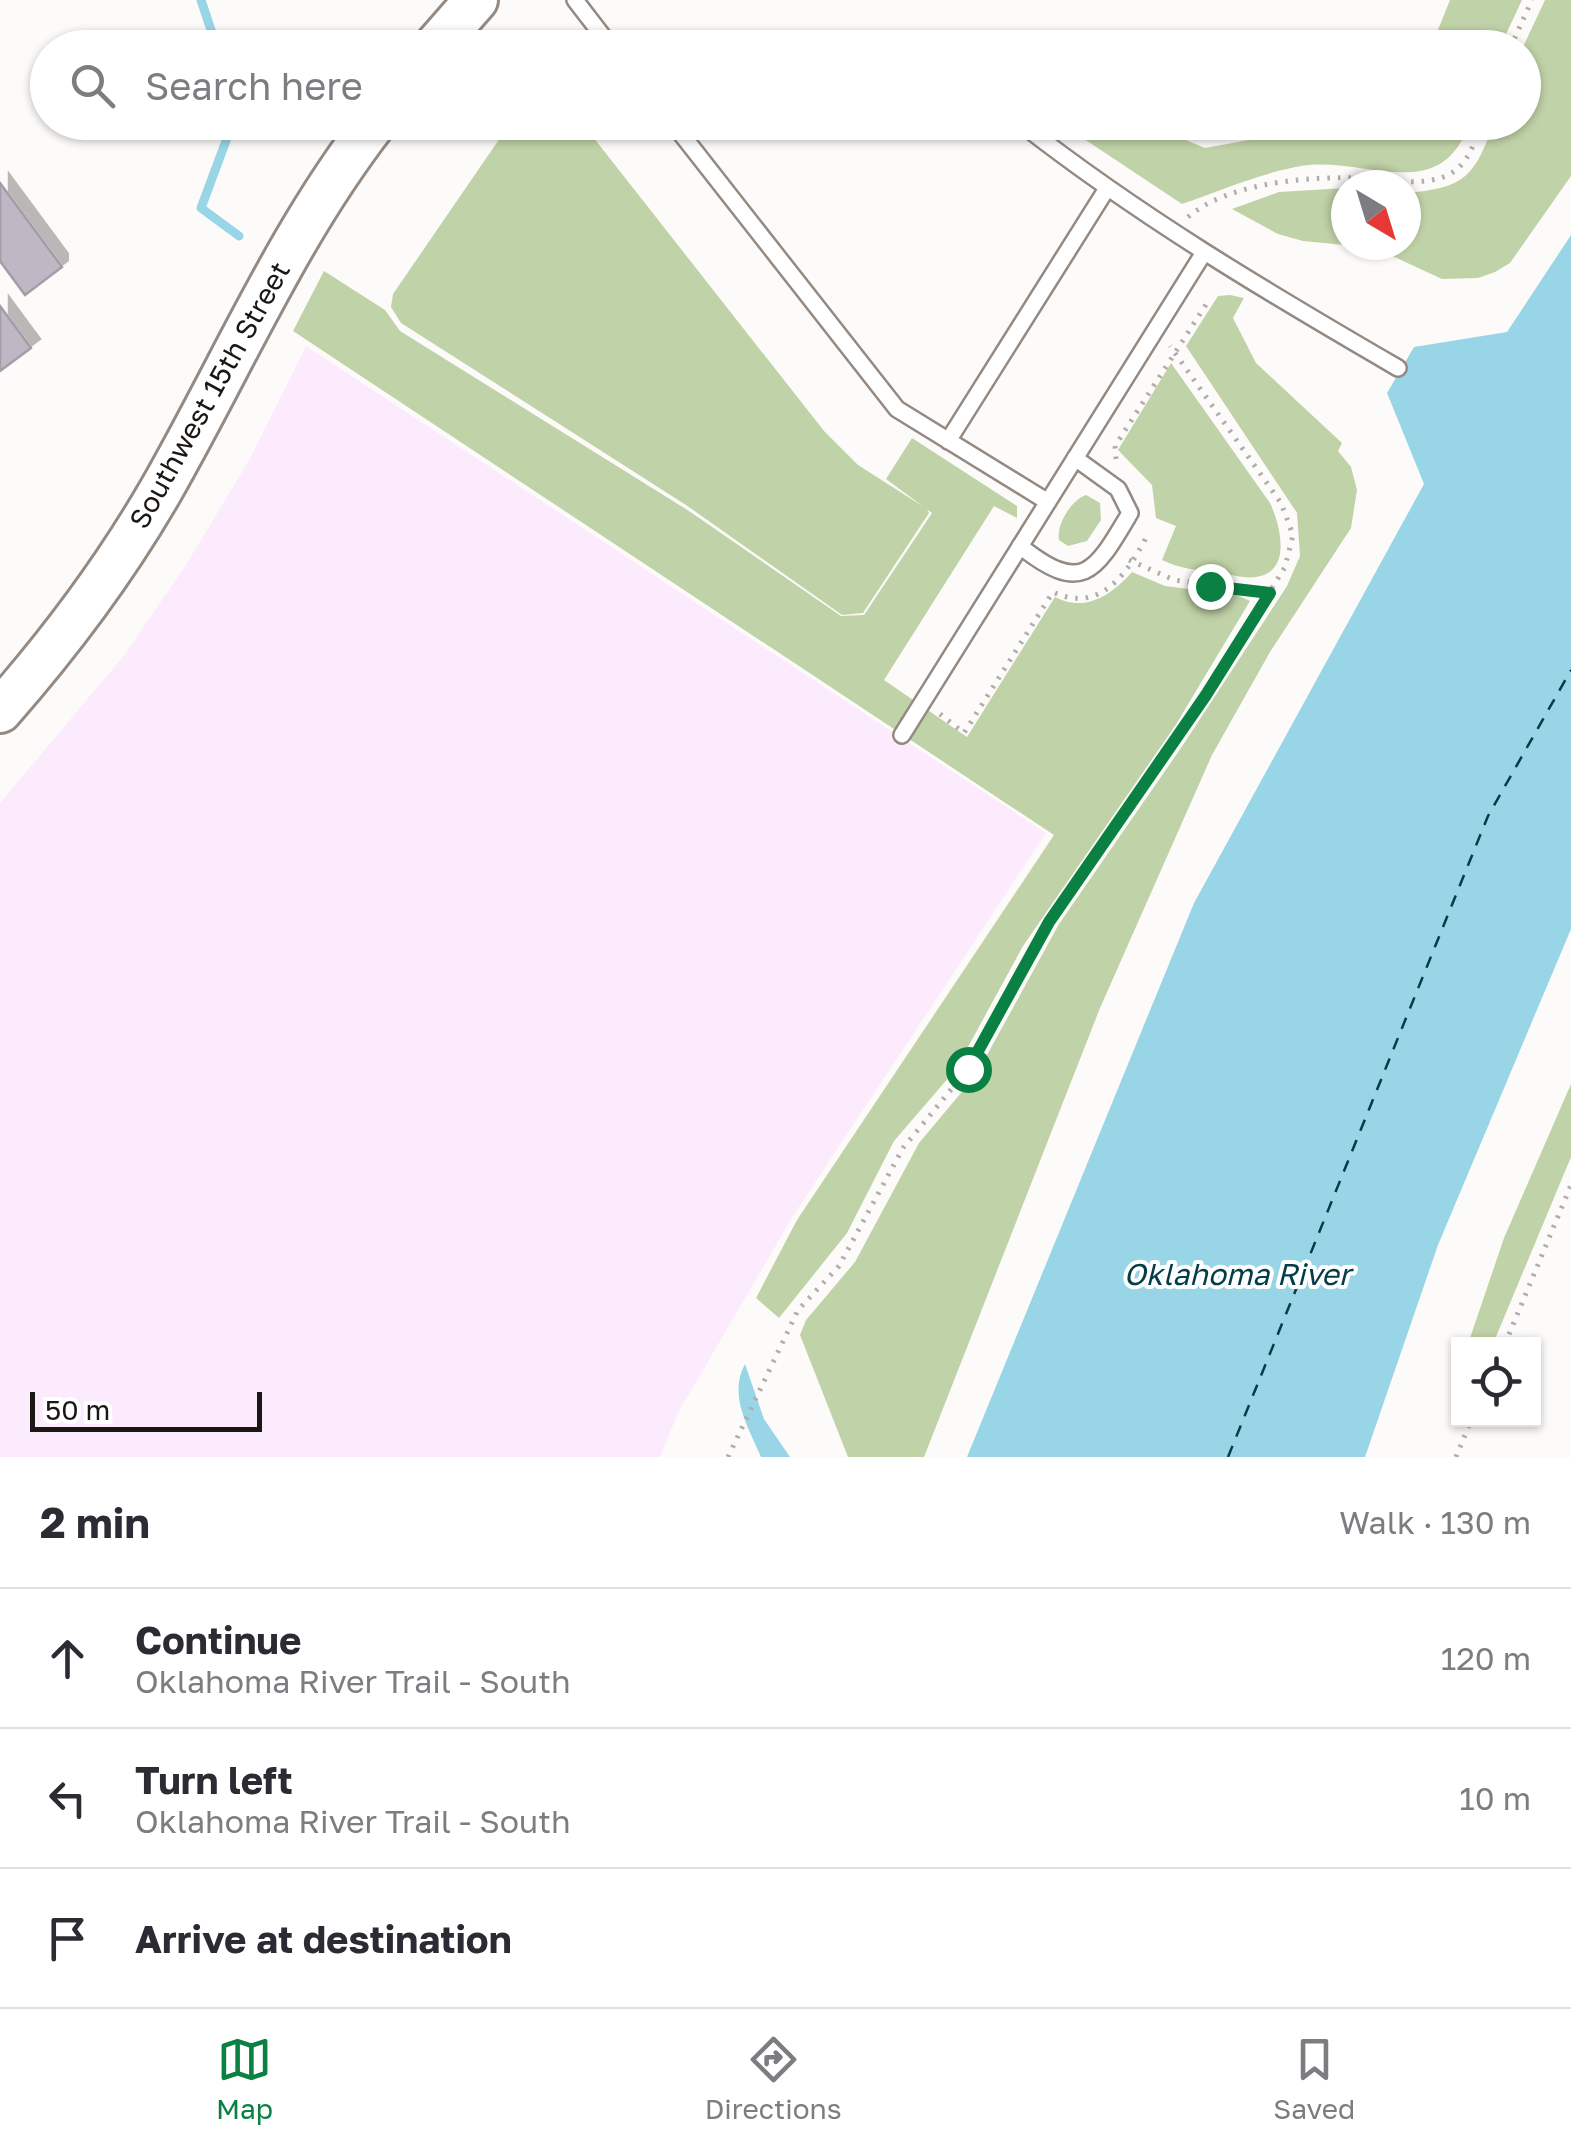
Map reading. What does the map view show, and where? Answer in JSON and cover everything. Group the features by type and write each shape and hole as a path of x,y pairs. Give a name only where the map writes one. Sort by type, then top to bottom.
{"main road":[{"path":"450,30 476,0"},
{"name":"Southwest 15th Street","path":"0,710 81,612 160,491 273,276 363,140"}],"lane":[{"path":"575,0 598,30"},
{"path":"686,140 897,408 1048,502"},
{"path":"1042,140 1106,190 1202,254 1398,368"},
{"path":"948,440 1106,190"},
{"path":"902,735 1202,254"},
{"path":"1020,546 1060,574 1074,576 1100,564 1110,548 1130,513 1126,500 1075,458"}],"path":[{"path":"1518,30 1532,0"},
{"path":"1170,233 1196,211 1213,203 1294,179 1413,181 1447,175 1470,153 1475,140"},
{"path":"728,1457 795,1316 839,1266 903,1148 968,1069 1049,922 1206,695 1291,552 1288,519 1264,476 1156,327"},
{"path":"1110,548 1135,564 1174,580 1270,593"},
{"path":"1508,1337 1571,1185"},
{"path":"1456,1457 1468,1427"}],"shaded area":[{"path":"306,346 1046,833 793,1216 678,1413 660,1457 0,1457 0,803 126,653 187,563 248,462"}],"green space":[{"path":"1450,0 1522,0 1508,30 1438,30"},
{"path":"1545,0 1571,0 1571,176 1510,263 1495,272 1478,278 1442,279 1401,260 1421,260 1421,192 1442,188 1465,176 1487,140 1541,140 1541,30 1531,30"},
{"path":"499,140 595,140 824,431 858,465 929,513 863,613 842,615 686,505 401,323 391,307 393,294"},
{"path":"1086,140 1186,140 1205,148 1249,140 1461,140 1440,164 1421,171 1325,164 1255,178 1182,204"},
{"path":"1331,189 1331,244 1278,234 1232,209 1279,192"},
{"path":"324,271 385,310 400,331 689,511 841,616 864,615 932,513 886,479 912,438 1017,506 1017,518 994,506 884,680 967,737 1055,597 1077,603 1097,599 1132,572 1165,586 1237,595 1250,601 1175,726 1023,946 956,1069 894,1141 847,1233 779,1318 756,1298 797,1220 1054,835 293,331"},
{"path":"1218,296 1244,298 1233,318 1256,363 1342,443 1338,451 1351,467 1357,490 1351,528 1270,652 1212,755 1100,1008 924,1457 848,1457 800,1335 806,1320 855,1262 919,1143 976,1075 1059,924 1183,745 1287,586 1300,556 1297,513 1186,346"},
{"path":"1171,363 1270,503 1281,546 1275,566 1268,573 1241,577 1189,569 1162,560 1176,526 1156,518 1152,485 1118,450"},
{"path":"1086,495 1100,503 1101,520 1087,541 1068,546 1059,540 1062,520 1070,507"},
{"path":"1571,1084 1571,1157 1496,1337 1470,1337 1504,1238"}],"water":[{"name":"Oklahoma River","path":"1571,235 1571,929 1438,1245 1365,1457 967,1457 1194,903 1424,484 1387,393 1414,347 1507,332"},
{"path":"745,1364 764,1419 790,1457 761,1457 739,1399"}],"building":[{"path":"0,183 62,267 25,295 0,261"},
{"path":"0,306 31,348 0,371"}],"waterway":[{"path":"201,0 211,30"},
{"path":"226,140 201,208 239,236"}],"ferry route":[{"path":"1228,1457 1488,816 1571,670"}],"route":[{"path":"968,1069 1049,922 1206,695 1270,593 1210,586"}]}
